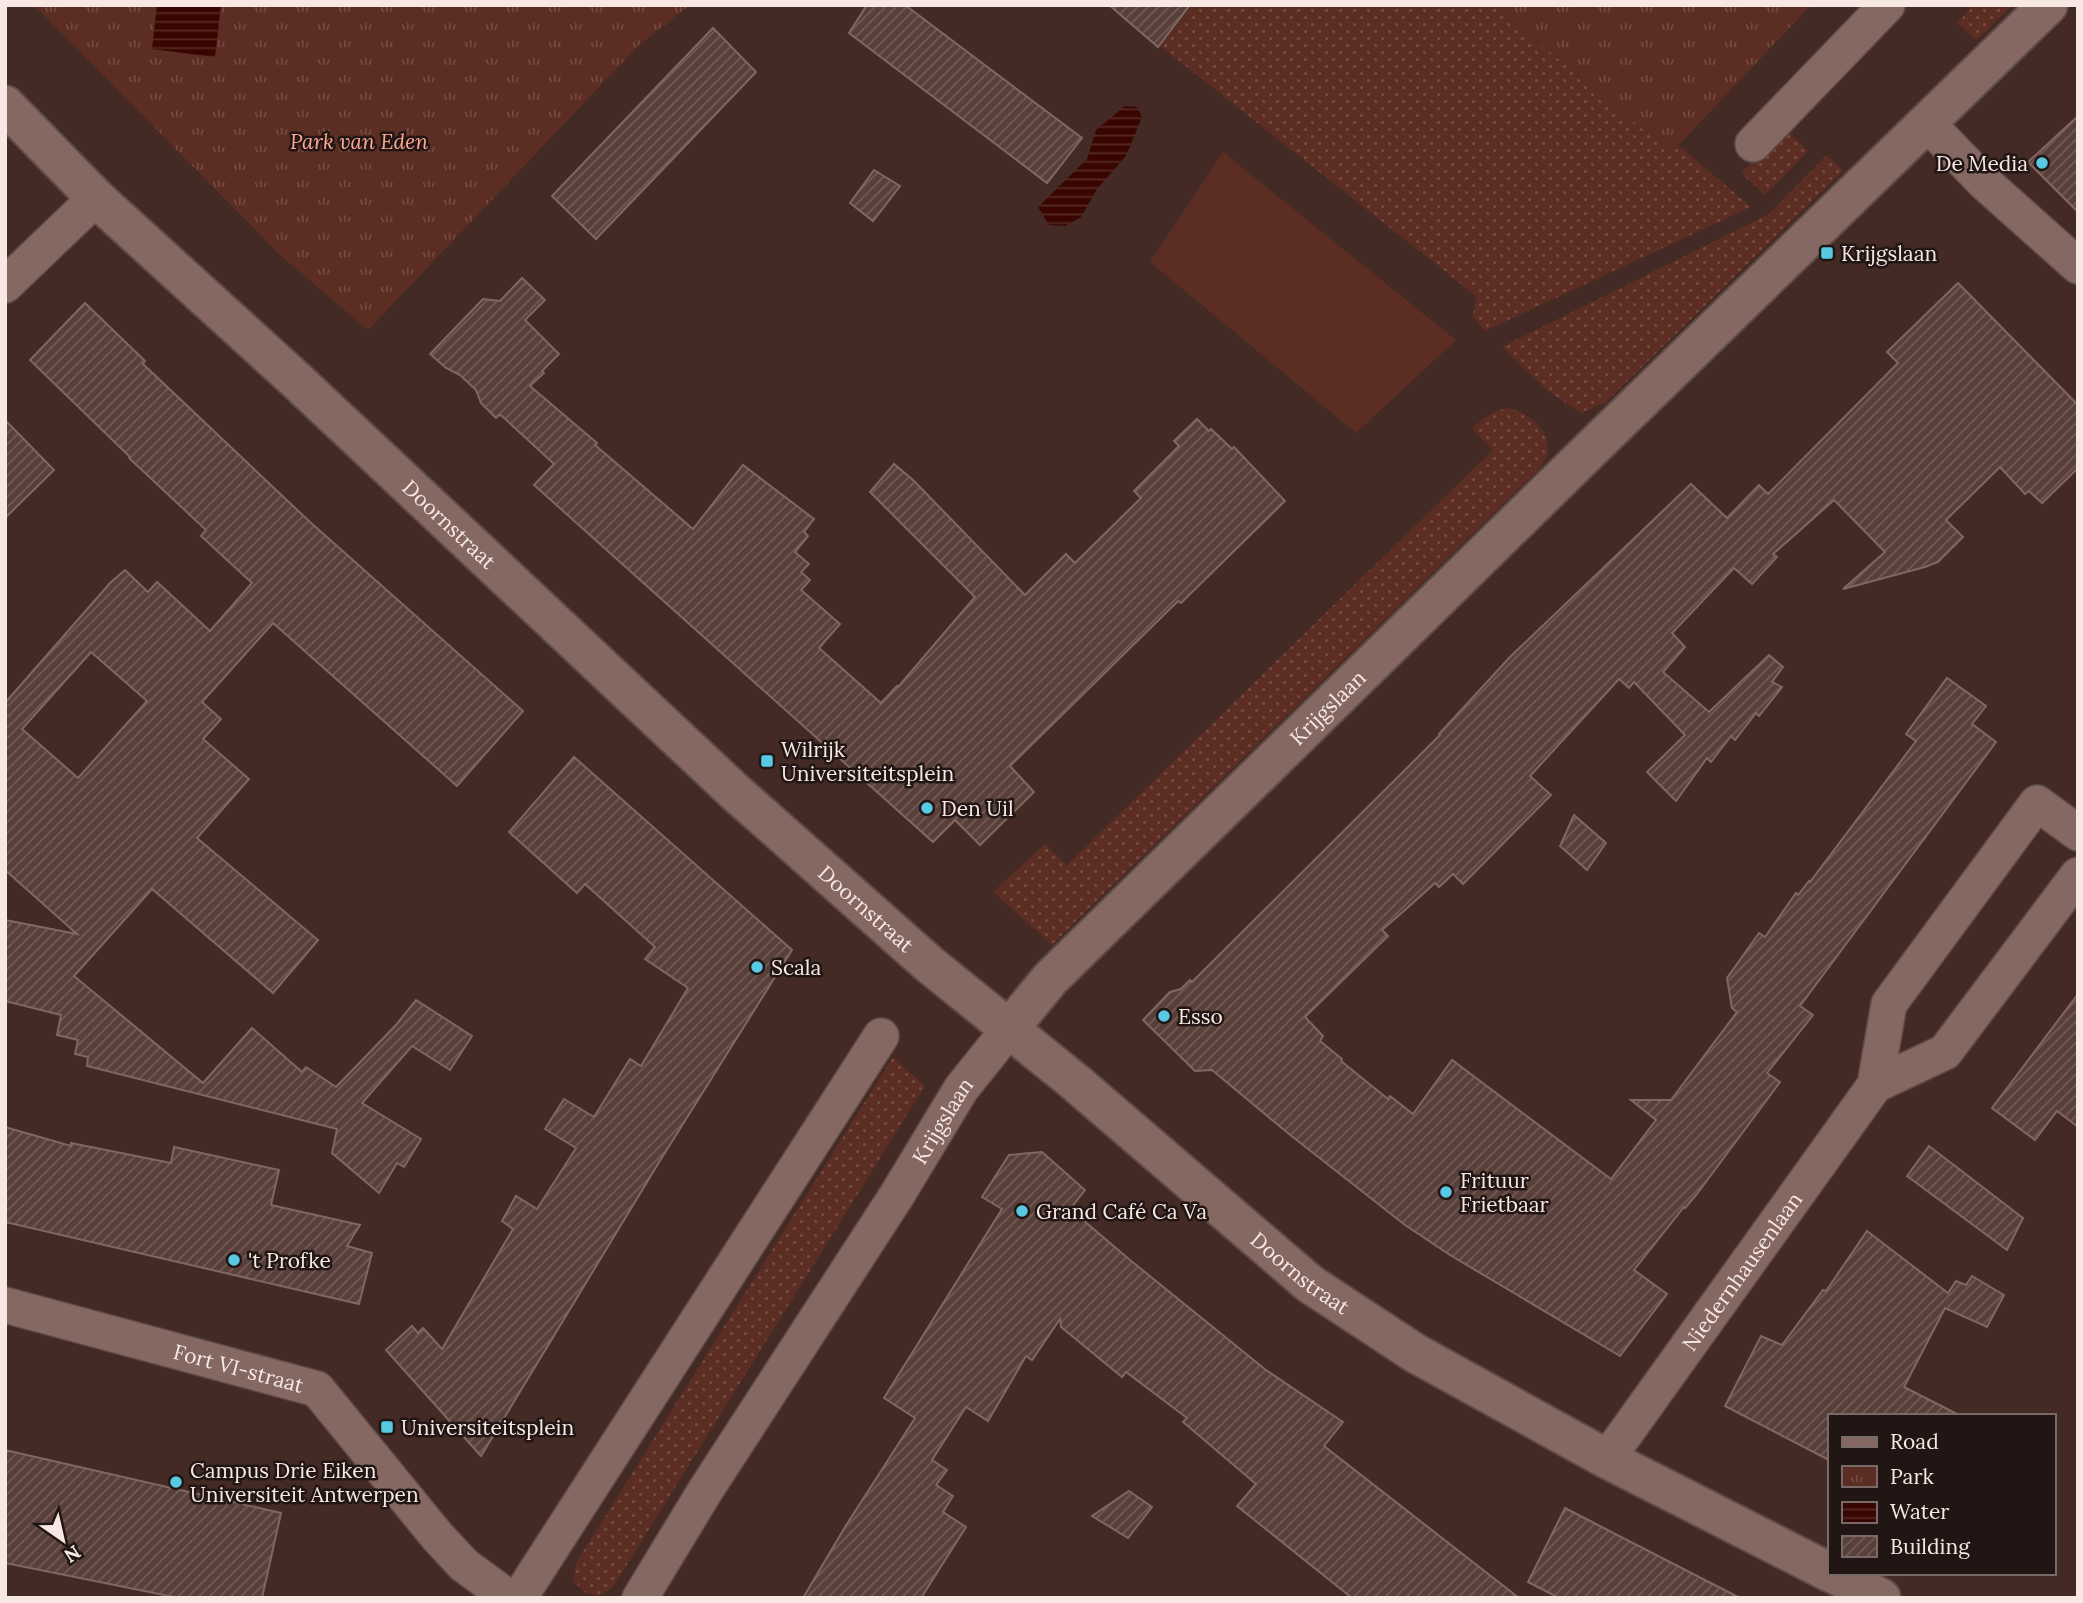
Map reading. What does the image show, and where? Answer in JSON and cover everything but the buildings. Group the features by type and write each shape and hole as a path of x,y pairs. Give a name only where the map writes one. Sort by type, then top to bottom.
{"street":[{"path":"1753,144 1887,5"},
{"name":"Krijgslaan","path":"640,1598 705,1491 897,1195 961,1089 1050,979 2048,5"},
{"name":"Doornstraat","path":"5,105 96,198 296,380 735,792 929,964 1069,1077 1310,1284 1415,1353 1607,1459 1828,1570"},
{"path":"1927,123 1985,183 2078,266"},
{"path":"5,285 96,198"},
{"name":"Niedernhausenlaan","path":"1607,1459 1875,1085 1888,1004 2037,803 2078,833"},
{"name":"Niedernhausenlaan","path":"1875,1085 1945,1052 2078,875"},
{"path":"519,1598 881,1036"},
{"name":"Fort VI-straat","path":"5,1305 317,1389 437,1536 464,1565 509,1598"},
{"name":"Doornstraat","path":"1837,1575 1881,1598"}],"green space":[{"name":"Park van Eden","path":"34,5 690,5 639,45 368,330 280,255"},
{"path":"1193,5 1494,5 1644,130 1651,122 1751,207 1485,331 1473,317 1476,296 1160,46"},
{"path":"1494,5 1811,5 1671,153"},
{"path":"1974,5 2012,5 1977,40 1957,23"},
{"path":"1787,130 1808,151 1765,195 1741,173"},
{"path":"1223,152 1456,340 1356,433 1150,262"},
{"path":"1827,155 1843,171 1606,402 1581,413 1548,391 1502,347 1769,214"},
{"path":"1509,408 1530,418 1545,435 1548,453 1541,467 1052,945 993,892 1045,844 1067,865 1493,450 1472,429 1489,415"},
{"path":"893,1057 925,1086 613,1587 599,1596 586,1593 573,1581 576,1563"}],"water":[{"path":"157,5 221,5 215,57 152,49"},
{"path":"1125,106 1137,107 1142,117 1126,156 1097,189 1081,217 1065,226 1049,225 1038,207 1087,159 1096,130"}],"place":[{"name":"De Media","path":"2042,163"},
{"name":"Krijgslaan","path":"1827,253"},
{"name":"Wilrijk Universiteitsplein","path":"767,761"},
{"name":"Den Uil","path":"927,808"},
{"name":"Scala","path":"757,967"},
{"name":"Esso","path":"1164,1016"},
{"name":"Frituur Frietbaar","path":"1446,1192"},
{"name":"Grand Café Ca Va","path":"1022,1211"},
{"name":"'t Profke","path":"234,1260"},
{"name":"Universiteitsplein","path":"387,1427"},
{"name":"Campus Drie Eiken Universiteit Antwerpen","path":"176,1482"}]}
